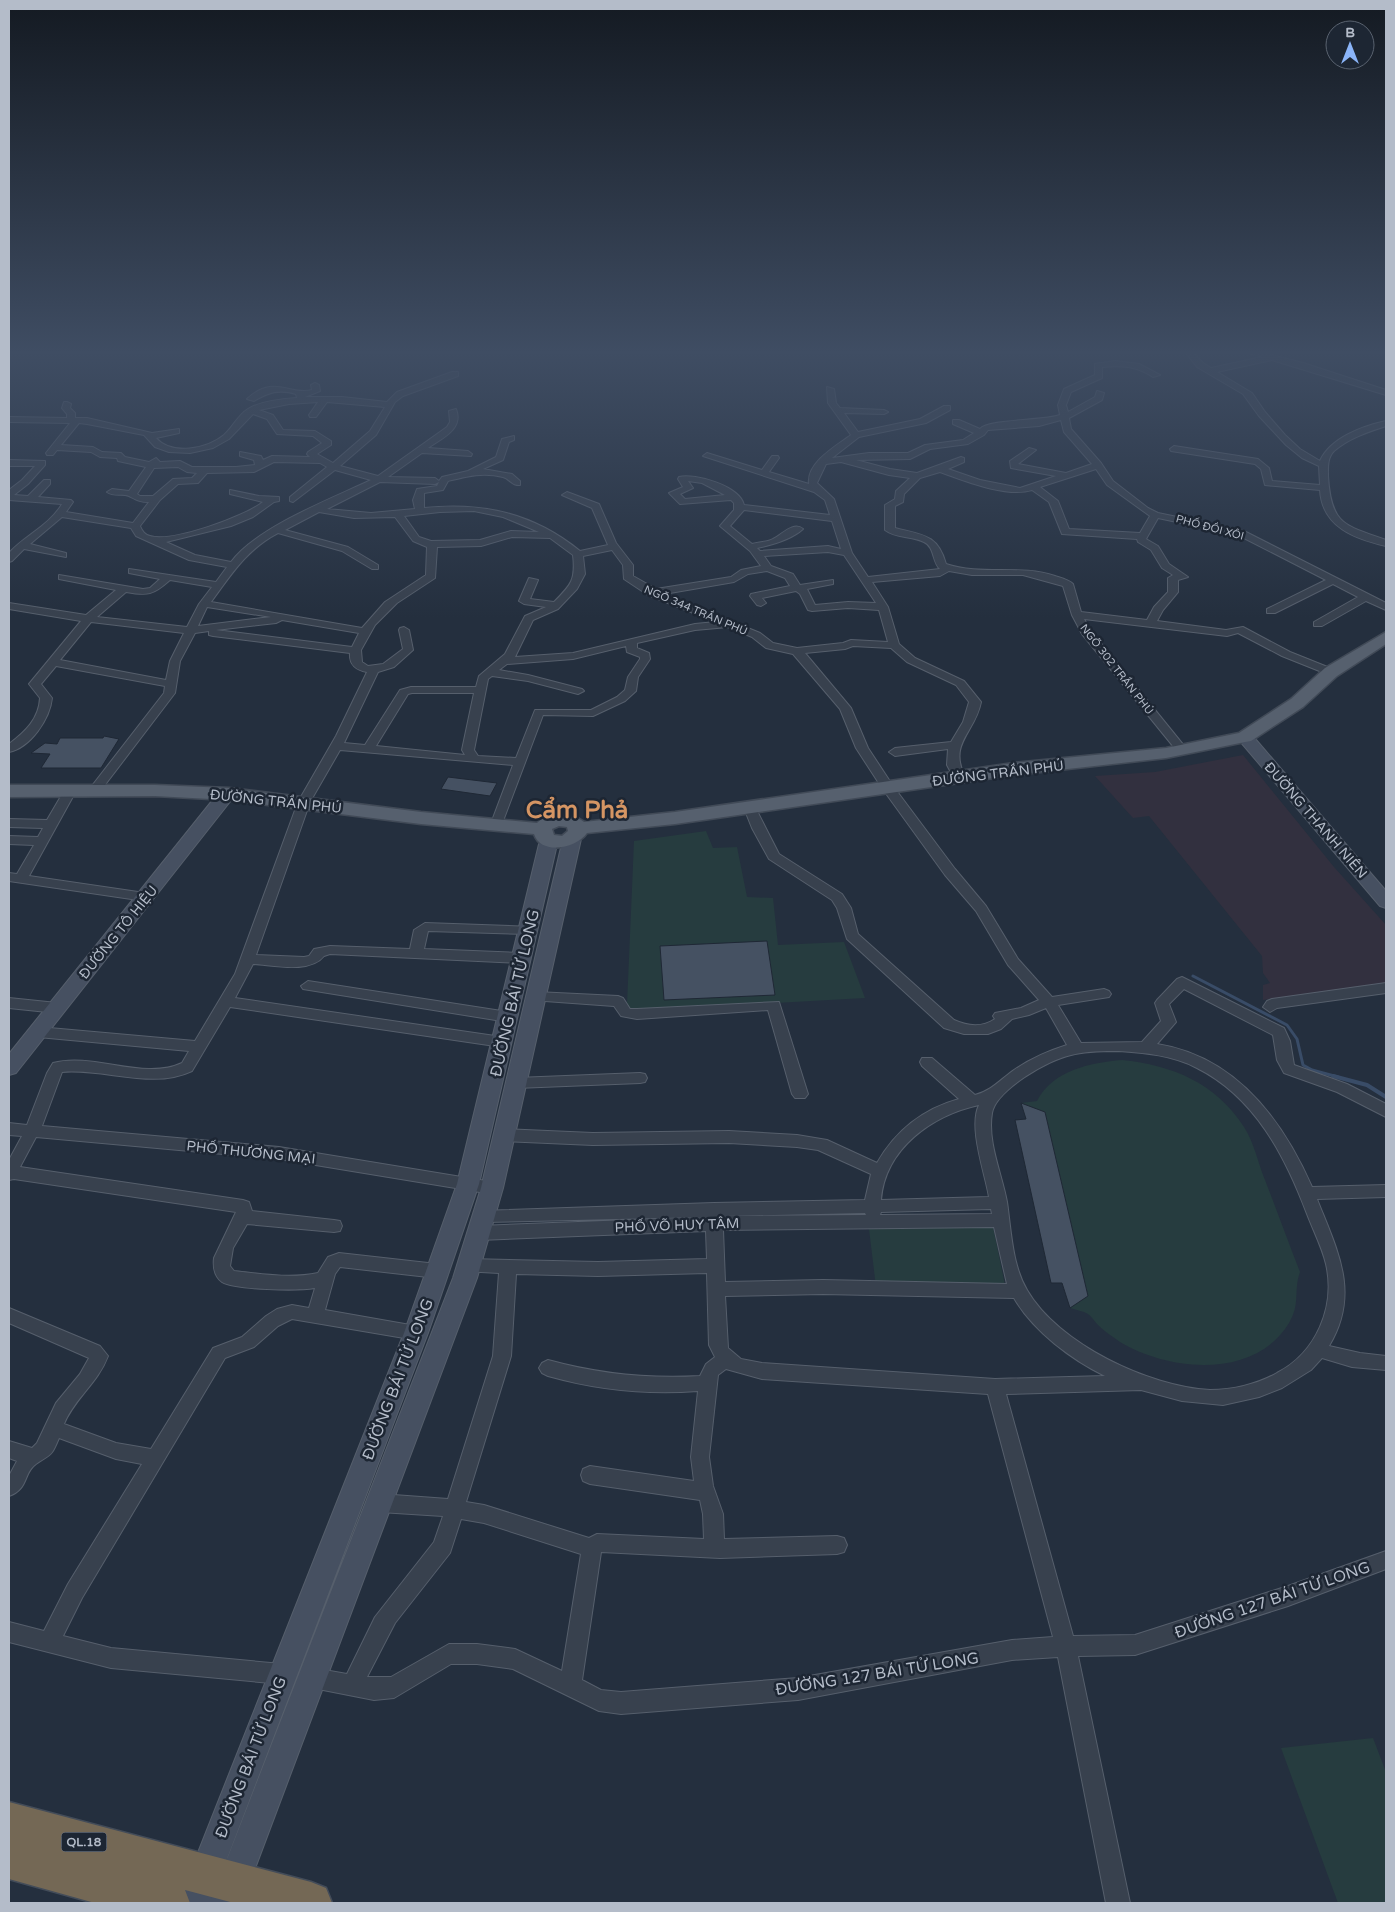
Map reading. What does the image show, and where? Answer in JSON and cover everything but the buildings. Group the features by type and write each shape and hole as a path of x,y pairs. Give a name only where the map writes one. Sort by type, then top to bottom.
{"highway":[{"name":"QL.18","path":"9,1822 214,1891 310,1903"},
{"name":"QL.18","path":"9,1858 169,1903"}],"main road":[{"name":"ĐƯỜNG TRẦN PHÚ","path":"9,791 94,791 226,796 304,802 560,834 959,777 1166,753 1245,738 1297,703 1331,672 1386,637"}],"street":[{"path":"9,495 25,482 60,439"},
{"path":"154,439 158,445 169,450 196,449 221,442 224,439"},
{"path":"321,439 327,444 311,454 332,464 331,470"},
{"path":"293,499 331,470 366,439"},
{"path":"94,791 156,714 169,693 175,660 204,604 234,564 254,542 379,479 435,439"},
{"path":"331,470 379,479 443,481 477,470 484,464 500,458 505,441 509,439"},
{"path":"814,486 816,471 838,447 850,439"},
{"path":"826,460 869,456 906,457 928,447 965,442 970,439"},
{"name":"PHỐ ĐỒI XÔI","path":"1075,439 1098,465 1110,483 1144,510 1155,515 1241,534 1364,598 1386,607"},
{"path":"1286,439 1302,456 1323,465"},
{"path":"1346,439 1329,452 1323,465 1325,500 1334,520 1350,530 1386,543"},
{"path":"54,447 92,450 100,454 119,456 123,460 151,465 180,464 186,469 204,470 248,470 272,459 321,460"},
{"path":"1174,449 1258,462 1264,468 1268,482 1324,488"},
{"path":"132,494 151,465 169,450"},
{"path":"420,450 468,454"},
{"path":"1032,450 1013,463 1014,466 1064,475"},
{"path":"243,454 258,458 260,466"},
{"path":"707,456 799,485 814,486 829,499 847,553 883,607 894,645 911,660 960,683 970,692 975,706 952,748 951,762 959,777"},
{"path":"764,473 775,458"},
{"path":"841,459 889,472 917,476 961,460"},
{"path":"9,463 42,463"},
{"path":"940,469 978,482 1015,491 1035,488 1064,475 1098,465"},
{"path":"135,526 156,500 166,494 176,481 195,481 204,470"},
{"path":"477,470 490,475 509,475 517,482"},
{"path":"864,580 940,573 948,568 940,563 938,552 929,540 890,530 890,505 900,500 899,493 917,476"},
{"path":"733,497 683,502 674,493 688,488 682,479 688,478 708,483 733,497 739,502 739,511 725,525 753,550 768,568 789,576 798,588 804,592 812,608 848,605 883,607"},
{"path":"420,511 418,500 420,491 440,488 443,481"},
{"path":"32,497 47,482"},
{"path":"1035,488 1047,493 1058,506 1065,532 1143,536"},
{"path":"112,492 132,494 137,499 156,500"},
{"path":"233,492 259,499 293,499 313,511 345,516 363,517 420,511 474,509 527,523 555,535 578,554 581,566 578,581 556,605 527,621 506,660 483,678 468,750 474,759"},
{"path":"9,495 68,502 59,514 21,545 9,559"},
{"name":"NGÕ 344 TRẦN PHÚ","path":"567,495 596,506 613,547 628,565 630,579 652,593 756,635 770,646 797,650 845,646 851,643 894,645"},
{"path":"150,539 186,535 240,518 257,512 272,499"},
{"path":"740,507 836,519"},
{"path":"59,514 135,526"},
{"path":"398,514 416,539 431,545 434,543 480,543 511,534 555,535"},
{"path":"1151,623 1158,609 1173,592 1173,578 1183,578 1165,566 1155,548 1140,540 1155,515"},
{"path":"135,526 139,534 192,558 234,564"},
{"path":"753,550 777,541 783,535 798,529"},
{"path":"276,530 345,549 375,567"},
{"path":"21,545 63,555"},
{"path":"404,630 408,650 394,662 374,669 361,667 356,663 354,650 364,631 376,616 396,598 431,576 431,545"},
{"path":"578,554 613,547"},
{"path":"753,550 828,549 847,553"},
{"path":"652,593 734,579 745,572 768,568"},
{"name":"NGÕ 302 TRẦN PHÚ","path":"948,568 1025,572 1068,584 1077,614 1103,654 1181,749"},
{"path":"132,570 218,585"},
{"path":"63,577 150,592 168,577"},
{"path":"533,580 524,601 556,605"},
{"path":"1271,611 1332,581"},
{"path":"762,604 755,596 829,582"},
{"path":"9,749 34,728 45,708 46,698 35,684 88,619 124,588"},
{"path":"1318,624 1364,598"},
{"path":"204,604 231,607 364,631"},
{"path":"9,606 88,619 354,650"},
{"path":"1077,614 1227,633 1239,629 1286,654 1331,672"},
{"path":"190,630 276,620 280,616"},
{"path":"506,660 573,656 695,627 730,625"},
{"path":"496,826 539,712 593,712 621,699 630,691 632,677 645,656 631,650 631,642"},
{"path":"797,650 845,708 862,748 888,788 950,872 981,908 1013,962 1048,1002 1077,1049"},
{"path":"53,662 171,684"},
{"path":"326,1275 323,1279 301,1282 230,1278 223,1275 220,1270 222,1254 243,1216 244,1208 241,1206 187,1200 98,1183 9,1173 32,1131 58,1067 176,1073 187,1067 227,1002 248,959 304,802 336,746 374,669"},
{"path":"489,672 528,678 578,691"},
{"path":"368,749 404,692 411,690 480,690"},
{"name":"ĐƯỜNG THANH NIÊN","path":"1245,738 1386,902"},
{"path":"895,752 955,745"},
{"path":"336,746 521,762"},
{"path":"70,791 42,841 15,878 145,897"},
{"name":"ĐƯỜNG TÔ HIỆU","path":"9,1068 226,796"},
{"path":"750,808 758,828 774,856 837,897 844,908 852,936 949,1024 969,1031 984,1029 1002,1023 1003,1015 1024,1012 1048,1002 1104,994"},
{"path":"9,823 51,824"},
{"name":"ĐƯỜNG BÁI TỬ LONG","path":"214,1891 314,1678 469,1266 492,1188 536,998 541,930 560,834"},
{"path":"9,840 42,841"},
{"path":"416,954 420,930 425,927 541,930"},
{"name":"ĐƯỜNG BÁI TỬ LONG","path":"214,1891 282,1674 416,1333 468,1184 522,958 541,930"},
{"path":"248,959 305,962 314,959 319,952 330,950 522,958"},
{"path":"1146,1047 1169,1022 1162,1003 1182,982 1280,1032 1284,1041 1284,1059 1289,1069 1342,1088 1386,1111"},
{"path":"308,986 508,1017"},
{"path":"1270,1007 1272,1004 1386,988"},
{"path":"536,998 618,1001 626,1013 638,1014 774,1005 800,1094"},
{"path":"227,1002 501,1049 523,1055"},
{"path":"9,1003 57,1008"},
{"path":"38,1032 200,1047"},
{"path":"1104,1046 1146,1047 1165,1050 1191,1059 1216,1071 1239,1090 1265,1116 1293,1158 1334,1265 1337,1300 1327,1338 1308,1364 1265,1388 1219,1398 1176,1393 1109,1370 1068,1342 1026,1303 1019,1291 1002,1220 986,1138 985,1108 995,1096 1026,1068 1064,1051 1104,1046"},
{"path":"927,1062 972,1101"},
{"path":"516,1083 640,1078"},
{"path":"873,1214 872,1196 879,1171 885,1160 925,1120 942,1110 995,1096"},
{"name":"PHỐ THƯƠNG MẠI","path":"9,1129 279,1153 492,1188"},
{"path":"504,1135 593,1139 730,1137 821,1144 879,1171"},
{"path":"1307,1193 1386,1191"},
{"name":"PHỐ VÕ HUY TÂM","path":"873,1214 999,1203"},
{"name":"PHỐ VÕ HUY TÂM","path":"481,1225 715,1216 873,1214 1002,1220"},
{"path":"243,1216 334,1226"},
{"path":"715,1216 718,1345 721,1356 731,1363 762,1371 995,1387 1148,1383"},
{"path":"454,1224 481,1225"},
{"path":"315,1316 326,1275 330,1266 339,1260 437,1271"},
{"path":"469,1266 598,1268 716,1266"},
{"path":"353,1685 377,1632 432,1564 443,1546 502,1356 508,1267"},
{"path":"716,1289 823,1287 1019,1291"},
{"path":"49,1642 75,1591 219,1353 248,1342 269,1321 292,1312 416,1333"},
{"path":"9,1315 98,1353 98,1361 61,1411 54,1428 38,1453 30,1456 14,1483 9,1487"},
{"path":"1318,1349 1339,1358 1366,1363 1386,1363"},
{"path":"720,1549 714,1543 713,1514 707,1492 704,1488 700,1457 707,1383 712,1368 726,1360"},
{"path":"548,1368 590,1380 628,1386 647,1387 707,1383"},
{"path":"995,1387 1066,1646 1118,1903"},
{"path":"54,1428 116,1451 156,1458"},
{"path":"9,1449 30,1456"},
{"path":"590,1475 707,1492"},
{"path":"380,1503 455,1509 484,1514 592,1548"},
{"path":"570,1687 592,1548 597,1543 623,1546 720,1549 837,1545"},
{"name":"ĐƯỜNG 127 BÁI TỬ LONG","path":"314,1678 374,1689 394,1687 449,1654 476,1654 515,1659 599,1700 621,1703 798,1689 1012,1650 1066,1646 1135,1645 1288,1596 1386,1560"},
{"path":"9,1632 111,1658 314,1678"}],"shaded area":[{"path":"1243,755 1334,867 1386,925 1386,984 1263,1000 1263,985 1270,983 1263,973 1262,956 1149,816 1133,818 1095,776 1155,772"}],"green space":[{"path":"706,831 713,848 737,847 747,897 773,898 778,945 844,942 865,998 635,1011 629,1009 627,1005 634,841"},
{"path":"1122,1060 1158,1066 1191,1079 1206,1088 1233,1112 1251,1139 1300,1272 1293,1316 1274,1341 1255,1354 1234,1362 1210,1365 1186,1364 1163,1360 1140,1352 1120,1342 1100,1327 1088,1314 1070,1308 1062,1283 1051,1283 1015,1120 1026,1119 1021,1103 1037,1101 1044,1090 1062,1075 1097,1063"},
{"path":"993,1227 1005,1285 876,1287 869,1229"},
{"path":"1373,1738 1386,1772 1386,1903 1338,1903 1281,1748"}],"waterway":[{"path":"1193,976 1287,1025 1297,1039 1303,1065 1312,1070 1338,1077"},
{"path":"1333,1076 1367,1085 1386,1097"}],"district":[{"name":"Cẩm Phả","path":"577,810"}]}
